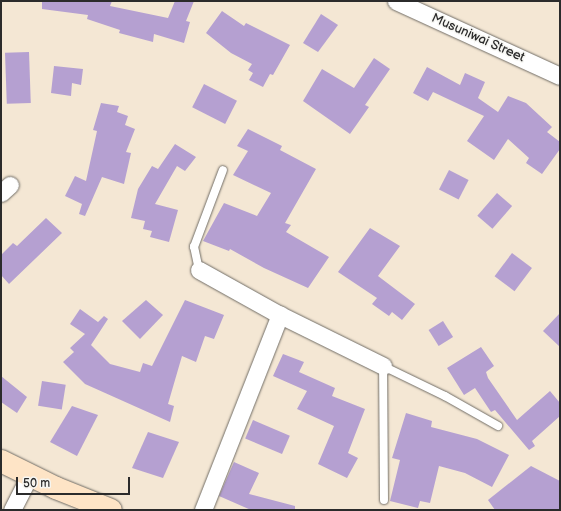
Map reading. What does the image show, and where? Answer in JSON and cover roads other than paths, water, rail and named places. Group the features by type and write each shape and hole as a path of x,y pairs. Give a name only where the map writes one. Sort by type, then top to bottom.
{"street":[{"name":"Musuniwai Street","path":"396,1 560,76"},
{"path":"199,270 280,315 383,366"},
{"path":"203,510 280,315"},
{"path":"1,461 29,476 111,510"},
{"path":"12,510 29,476"}],"lane":[{"path":"199,270 194,247 223,170"},
{"path":"384,500 383,366 445,396 498,426"}]}
